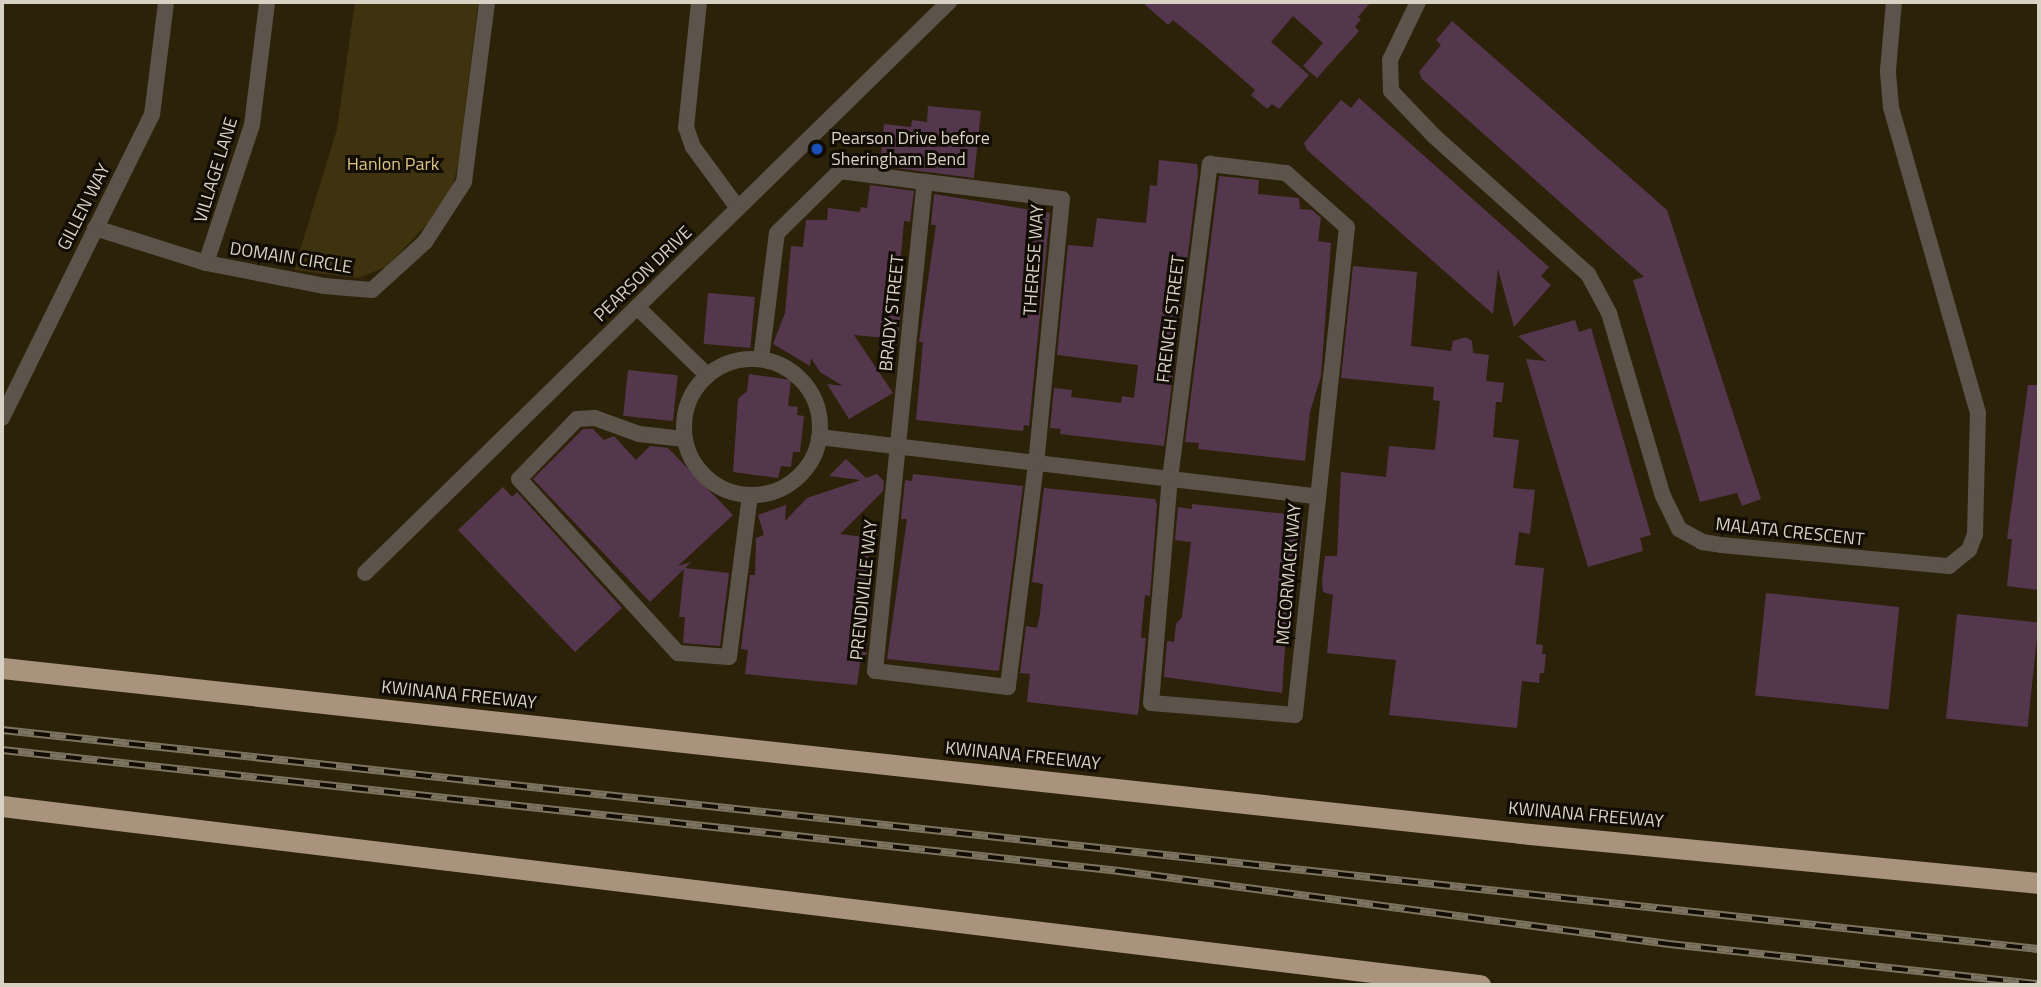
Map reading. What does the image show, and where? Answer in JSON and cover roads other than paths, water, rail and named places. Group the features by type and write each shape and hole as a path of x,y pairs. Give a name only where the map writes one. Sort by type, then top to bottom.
{"highway":[{"name":"KWINANA FREEWAY","path":"2,668 1520,833 2039,883"},
{"path":"2,806 1480,985"}],"street":[{"name":"GILLEN WAY","path":"2,418 152,115 166,2"},
{"name":"VILLAGE LANE","path":"206,263 252,125 267,2"},
{"name":"DOMAIN CIRCLE","path":"95,228 206,263 324,286 372,290 425,242 464,182 487,2"},
{"path":"699,2 685,127 693,147 738,208"},
{"name":"PEARSON DRIVE","path":"365,573 948,2"},
{"name":"MALATA CRESCENT","path":"1418,2 1390,60 1391,91 1434,136 1588,274 1609,313 1663,496 1679,529 1702,542 1721,545 1935,567 1960,561 1975,534 1979,427 1975,399 1891,107 1888,70 1894,2"},
{"name":"FRENCH STREET","path":"1170,480 1210,164"},
{"name":"MCCORMACK WAY","path":"1170,480 1151,703 1295,715 1315,496 1347,228 1286,173 1210,164"},
{"name":"THERESE WAY","path":"761,359 777,233 840,171 1062,199 1036,464"},
{"name":"BRADY STREET","path":"897,448 925,182"},
{"path":"637,307 707,375"},
{"path":"761,359 782,365 799,378 819,415 819,437 803,472 779,489 750,496 727,491 707,479 692,461 684,439 684,415 692,393 707,375 732,362 761,359"},
{"path":"684,439 639,435 594,418 577,419 519,479 678,653 729,657 750,496"},
{"path":"819,437 1315,496"},
{"name":"PRENDIVILLE WAY","path":"897,448 875,671 1008,687 1036,464"}],"railway":[{"path":"2,730 2039,949"},
{"path":"2,750 1119,871 1669,944 2039,984"}],"place":[{"name":"Pearson Drive before Sheringham Bend","path":"817,149"}],"park label":[{"name":"Hanlon Park","path":"393,164"}]}
